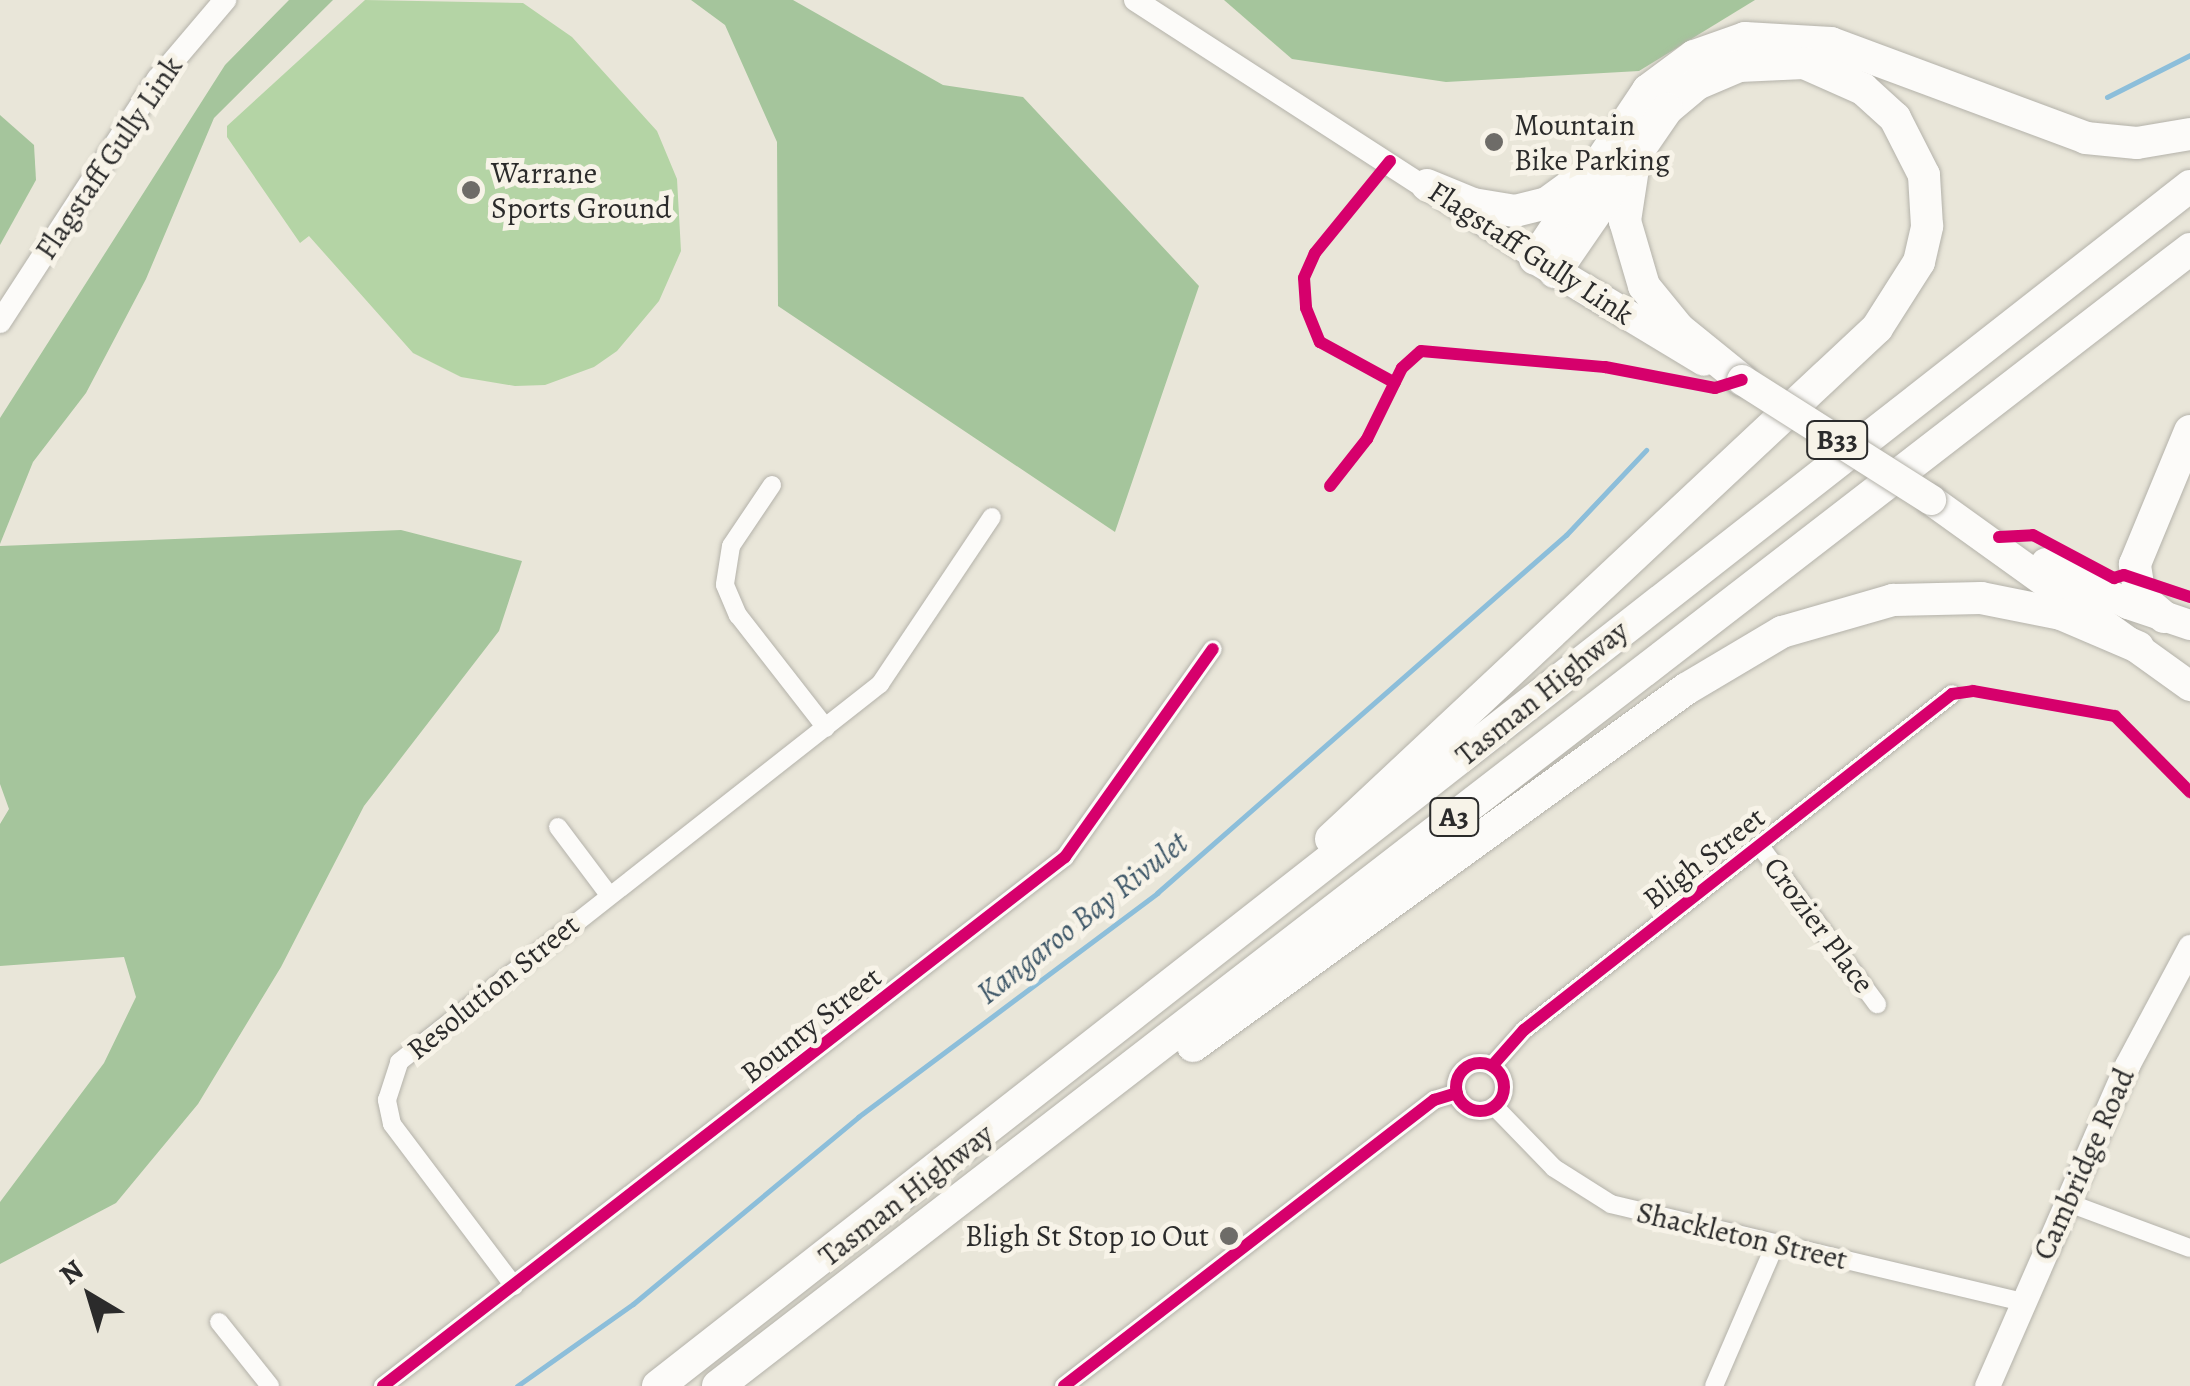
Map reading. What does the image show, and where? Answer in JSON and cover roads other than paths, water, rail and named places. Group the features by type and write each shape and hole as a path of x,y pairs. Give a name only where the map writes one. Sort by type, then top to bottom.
{"highway":[{"path":"1427,185 1490,209 1529,210 1567,190 1648,90 1676,67 1712,47 1764,36 1843,47 2086,138 2137,143 2190,134"},
{"path":"1134,1018 1846,357 1908,288 1925,244 1924,176 1895,118 1863,88 1804,64 1761,62 1697,84 1652,127 1545,265"},
{"path":"1652,127 1630,172 1626,198 1635,265 1667,318 1742,380"},
{"path":"1545,265 1604,148"},
{"name":"Tasman Highway","path":"658,1386 1134,1018 2190,186"},
{"name":"Tasman Highway","path":"718,1386 2190,249"},
{"path":"2177,621 2140,597 2135,564 2190,431"},
{"path":"759,1356 1754,645 1861,606 1954,597 2040,608 2138,647"}],"main road":[{"name":"Flagstaff Gully Link","path":"1545,265 1742,380 1931,500 2190,686"},
{"name":"Flagstaff Gully Link","path":"1931,500 2099,591 2177,621"},
{"name":"Cambridge Road","path":"1987,1386 2066,1202 2190,946"}],"street":[{"name":"Flagstaff Gully Link","path":"0,322 158,79 225,0"},
{"name":"Flagstaff Gully Link","path":"1135,0 1427,185 1545,265"},
{"path":"772,485 731,546 725,586 738,615 826,728"},
{"name":"Resolution Street","path":"514,1286 398,1134 388,1086 399,1062 421,1040 826,728 890,674 992,517"},
{"name":"Bounty Street","path":"382,1386 1066,856 1213,649"},
{"name":"Bligh Street","path":"1492,1066 1524,1030 1952,694"},
{"name":"Resolution Street","path":"558,827 609,895"},
{"name":"Crozier Place","path":"1760,846 1877,1004"},
{"path":"1492,1066 1504,1089 1494,1106 1472,1110 1457,1093 1462,1071 1492,1066"},
{"path":"1064,1386 1434,1100 1457,1093"},
{"name":"Shackleton Street","path":"1494,1106 1554,1168 1611,1204 2022,1302"},
{"path":"2066,1202 2190,1248"},
{"path":"1714,1386 1775,1245"},
{"path":"219,1322 270,1386"}],"waterway":[{"name":"Kangaroo Bay Rivulet","path":"2107,97 2190,55"},
{"name":"Kangaroo Bay Rivulet","path":"517,1386 633,1304 858,1117 1157,893 1566,535 1646,450"}],"place":[{"name":"Mountain Bike Parking","path":"1494,142"},
{"name":"Warrane Sports Ground","path":"471,190"},
{"name":"Bligh St Stop 10 Out","path":"1229,1236"}]}
